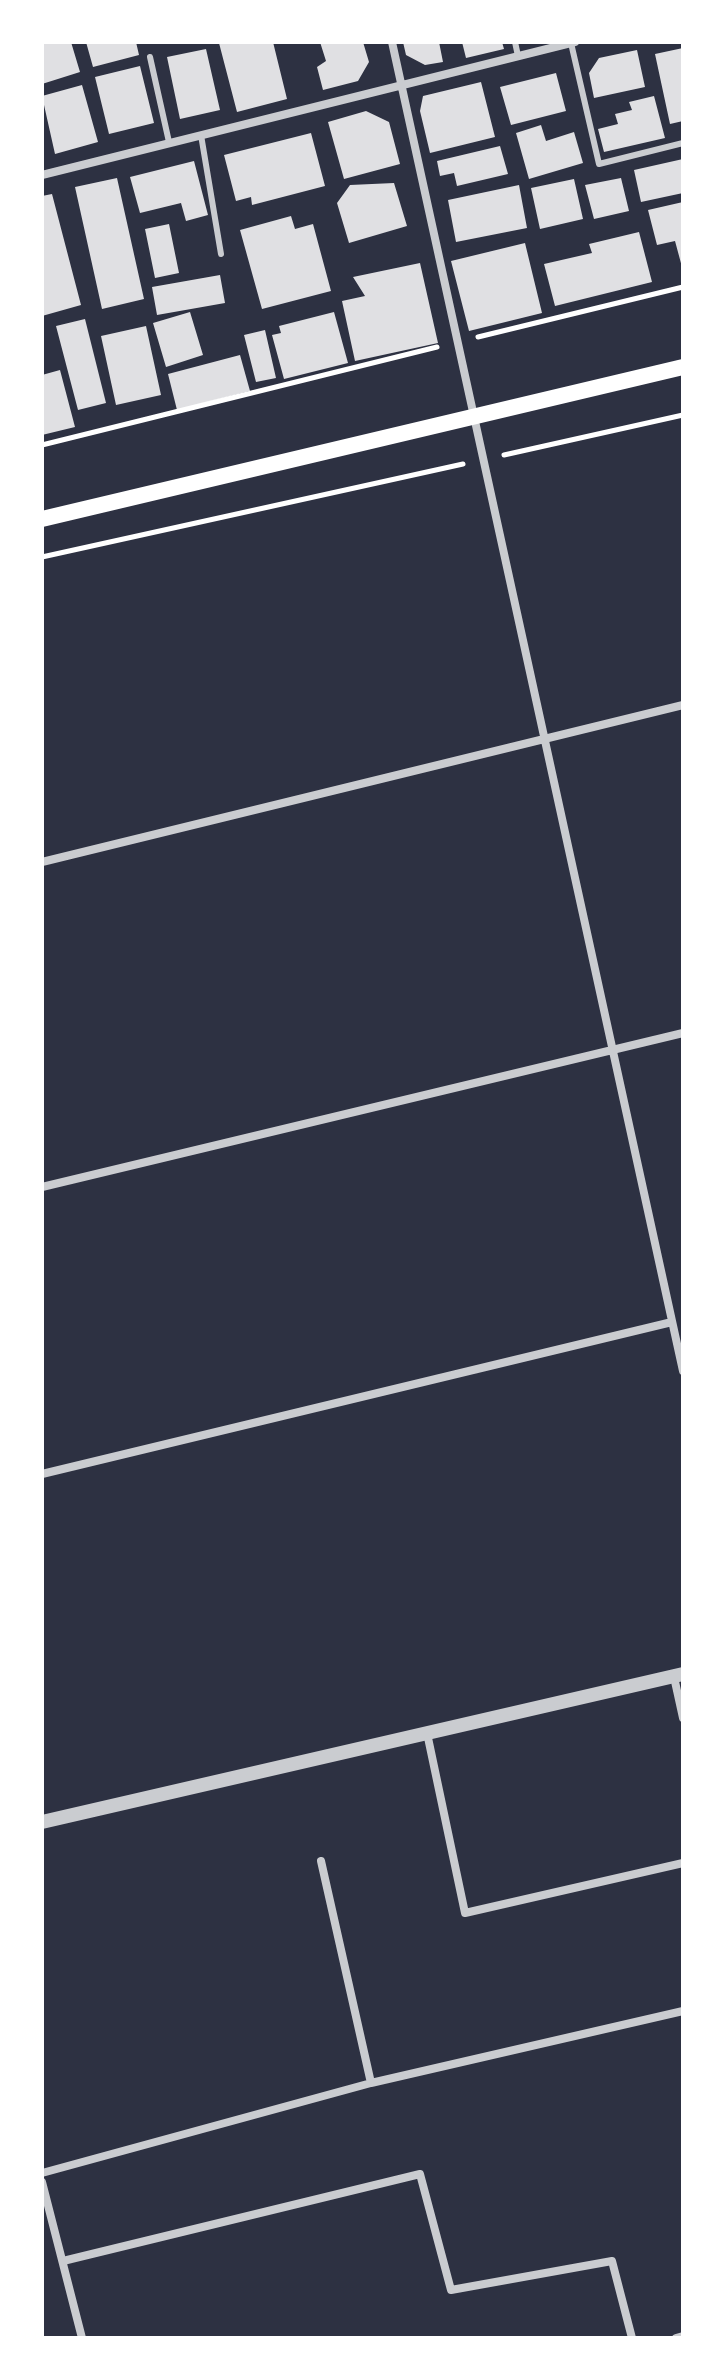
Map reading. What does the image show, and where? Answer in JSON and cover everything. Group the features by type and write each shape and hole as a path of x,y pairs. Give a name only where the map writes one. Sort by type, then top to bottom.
{"main road":[{"path":"42,519 683,367"}],"street":[{"path":"392,42 683,1371"},
{"path":"42,175 573,42"},
{"path":"42,862 683,705"},
{"path":"42,1187 683,1033"},
{"path":"42,1474 672,1322"},
{"path":"42,1822 678,1676 683,1718"},
{"path":"427,1733 465,1913 683,1863"},
{"path":"321,1861 371,2083"},
{"path":"42,2173 371,2083 683,2011"},
{"path":"63,2261 420,2174 451,2290 612,2261 632,2338"},
{"path":"42,2182 82,2338"},
{"path":"676,2338 683,2336"}],"lane":[{"path":"515,42 518,56"},
{"path":"573,42 599,164 683,143"},
{"path":"150,57 169,142"},
{"path":"201,135 221,254"}],"path":[{"path":"42,445 683,287"},
{"path":"42,557 683,415"}],"building":[{"path":"42,42 71,42 80,72 42,84"},
{"path":"86,42 136,42 139,55 93,67"},
{"path":"273,42 287,99 237,112 219,43"},
{"path":"320,42 363,42 369,62 358,81 323,90 317,67 326,61"},
{"path":"403,42 439,42 443,62 425,65 406,55"},
{"path":"462,42 502,42 504,49 466,58"},
{"path":"683,48 683,121 670,124 655,54"},
{"path":"206,49 220,110 180,119 167,57"},
{"path":"637,50 645,87 594,98 589,73 599,58"},
{"path":"140,66 154,123 109,134 95,77"},
{"path":"556,73 566,111 511,125 500,87"},
{"path":"481,82 495,137 430,153 420,111 423,96"},
{"path":"82,85 98,142 55,154 42,96"},
{"path":"654,96 665,138 604,152 598,129 618,124 615,114 632,110 629,102"},
{"path":"366,111 389,122 400,164 344,179 328,122"},
{"path":"541,125 546,141 574,132 583,163 529,179 516,133"},
{"path":"311,133 325,186 252,205 251,197 236,201 224,155"},
{"path":"500,146 508,174 457,186 454,173 440,176 437,161"},
{"path":"683,159 683,193 641,202 634,170"},
{"path":"194,161 208,215 186,221 181,203 140,213 130,177"},
{"path":"117,178 144,299 102,309 75,187"},
{"path":"621,178 629,211 594,219 585,185"},
{"path":"574,179 583,219 540,229 531,188"},
{"path":"394,183 407,226 349,243 337,203 350,185"},
{"path":"519,185 527,228 456,242 448,200"},
{"path":"52,194 81,305 42,316 42,196"},
{"path":"683,202 682,267 675,241 657,245 648,210"},
{"path":"291,216 295,229 313,224 331,291 262,309 240,230"},
{"path":"169,224 179,273 155,278 145,229"},
{"path":"639,232 652,282 555,306 544,264 592,253 589,244"},
{"path":"525,243 542,313 469,331 451,261"},
{"path":"420,263 438,343 355,361 342,301 365,296 353,277"},
{"path":"220,275 225,303 157,315 152,287"},
{"path":"190,312 203,355 166,367 153,323"},
{"path":"334,312 348,363 284,379 272,335 281,333 279,326"},
{"path":"85,319 106,403 78,410 56,326"},
{"path":"146,326 161,395 116,405 101,336"},
{"path":"265,330 276,378 256,382 244,335"},
{"path":"240,355 250,391 177,410 168,374"},
{"path":"60,370 75,427 42,435 42,375"}]}
